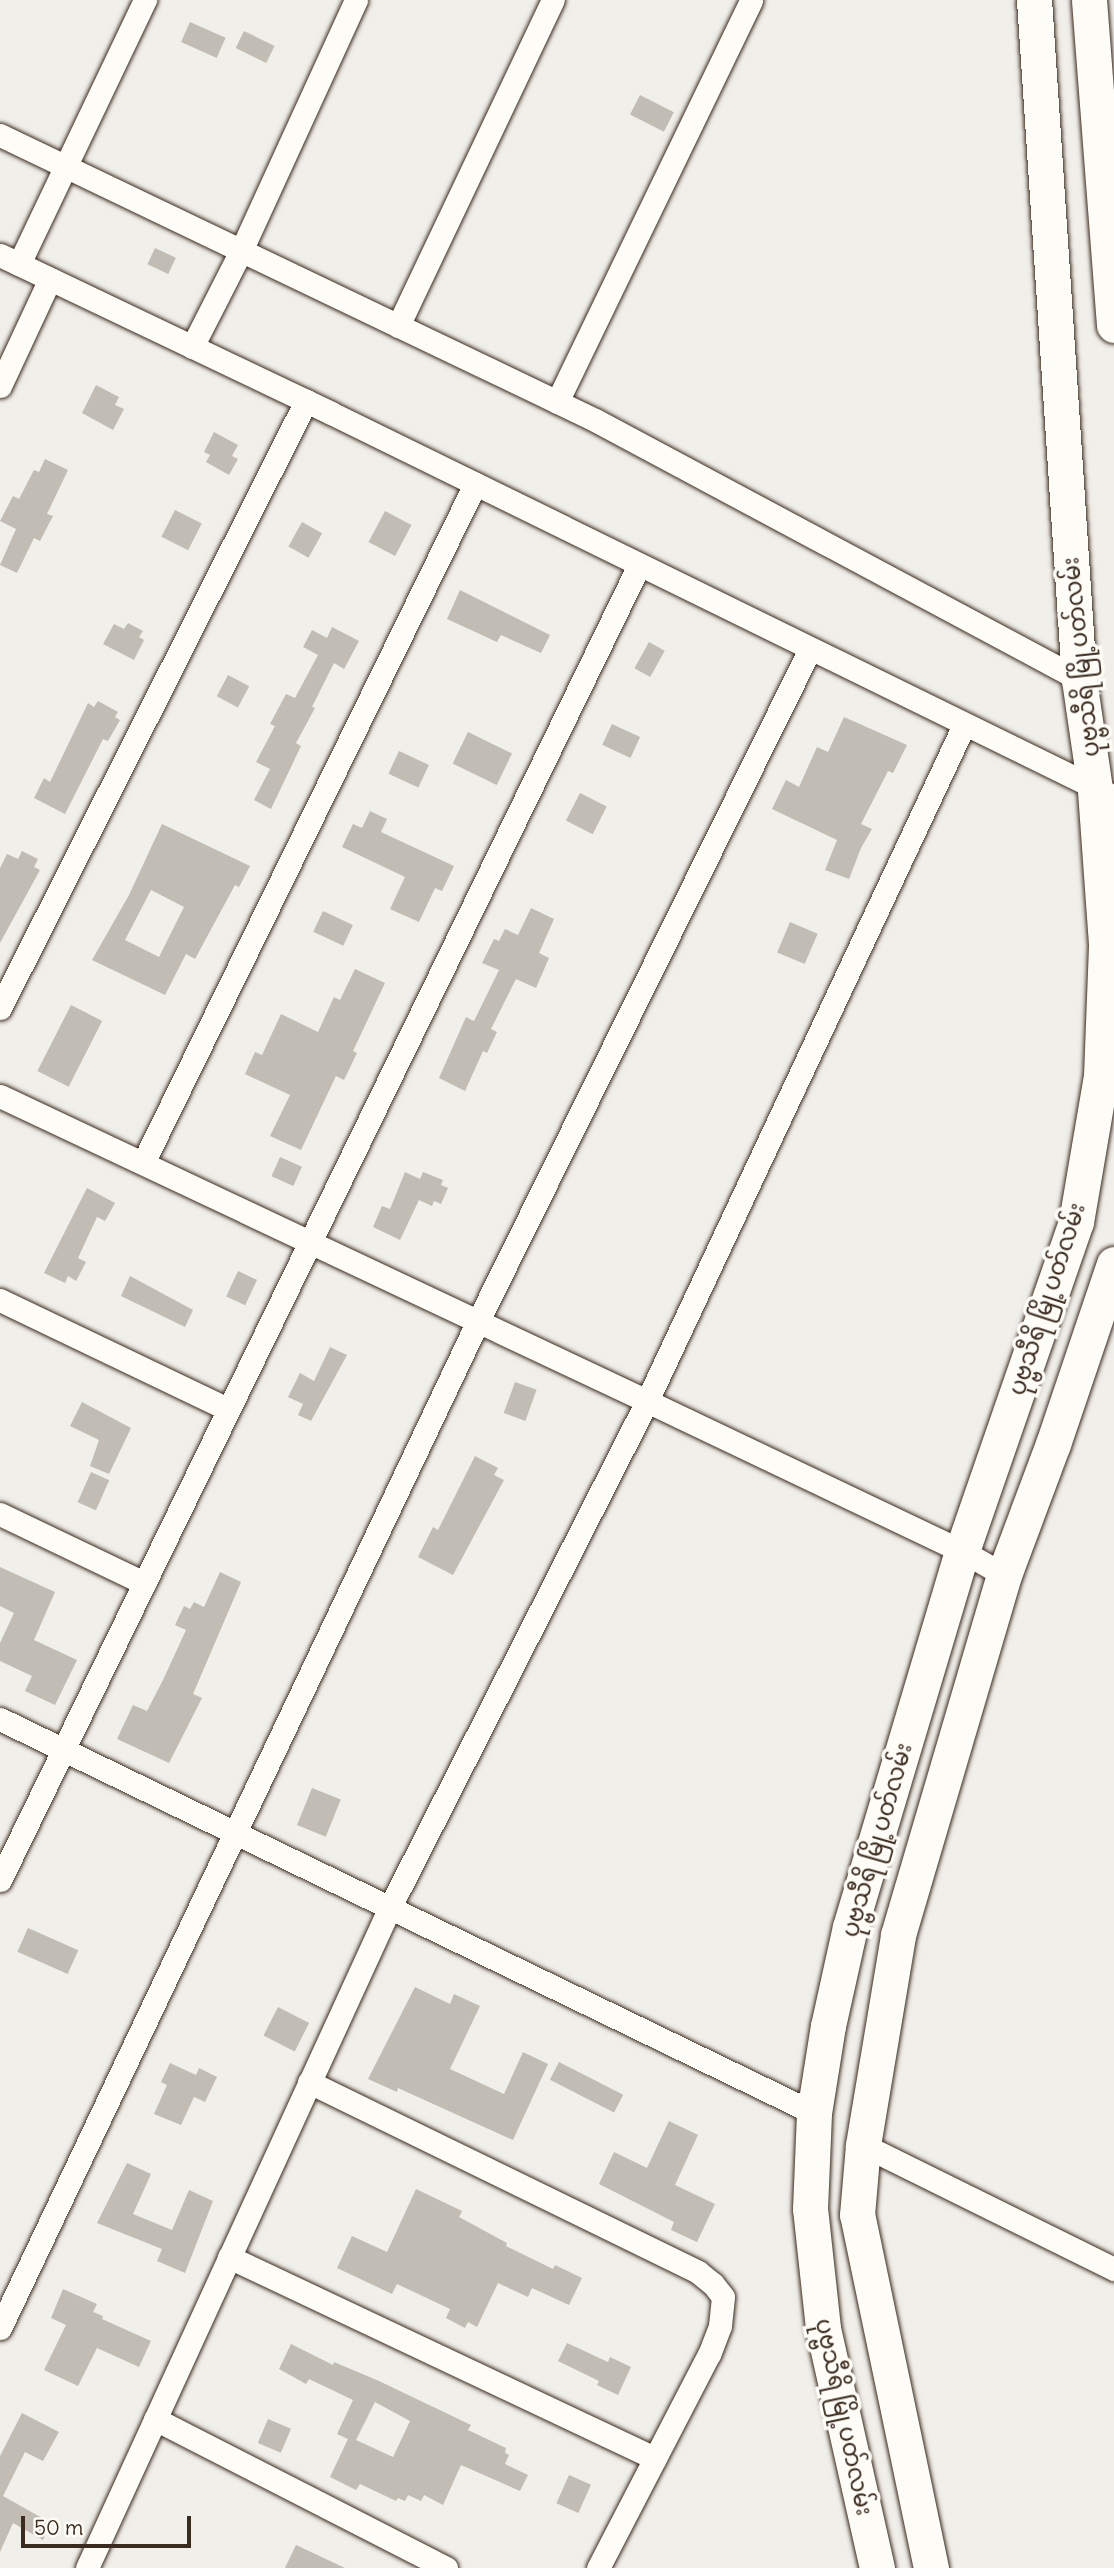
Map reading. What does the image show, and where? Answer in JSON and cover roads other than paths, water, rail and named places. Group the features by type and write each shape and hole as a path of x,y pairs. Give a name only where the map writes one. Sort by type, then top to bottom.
{"main road":[{"name":"ပုဗ္ဗသီရိ မြို့ပတ်လမ်း","path":"877,2568 823,2328 810,2209 814,2113 828,2026 850,1927 962,1551 1076,1222 1101,1076 1106,957 1105,793 1079,679 1034,0"},
{"path":"1098,21 1114,325"},
{"name":"ပုဗ္ဗသီရိ မြို့ပတ်လမ်း","path":"931,2568 857,2215 863,2145 898,1935 1004,1575 1113,1271"}],"street":[{"path":"145,0 66,167 9,260 306,401 1105,793"},
{"path":"192,346 241,251 356,0"},
{"path":"398,326 553,0"},
{"path":"557,402 751,0"},
{"path":"0,135 557,402 1079,679"},
{"path":"0,386 50,279"},
{"path":"0,1008 306,401"},
{"path":"144,1163 475,484"},
{"path":"0,1880 639,565"},
{"path":"0,2328 478,1321 810,649"},
{"path":"87,2568 390,1907 647,1401 964,725"},
{"path":"0,1096 962,1551 1004,1575"},
{"path":"0,1300 227,1409"},
{"path":"0,1514 144,1583"},
{"path":"0,1719 814,2113"},
{"path":"309,2082 698,2272 713,2284 723,2297 720,2326 598,2568"},
{"path":"863,2145 1114,2269"},
{"path":"229,2257 655,2458"},
{"path":"155,2419 446,2568"}]}
